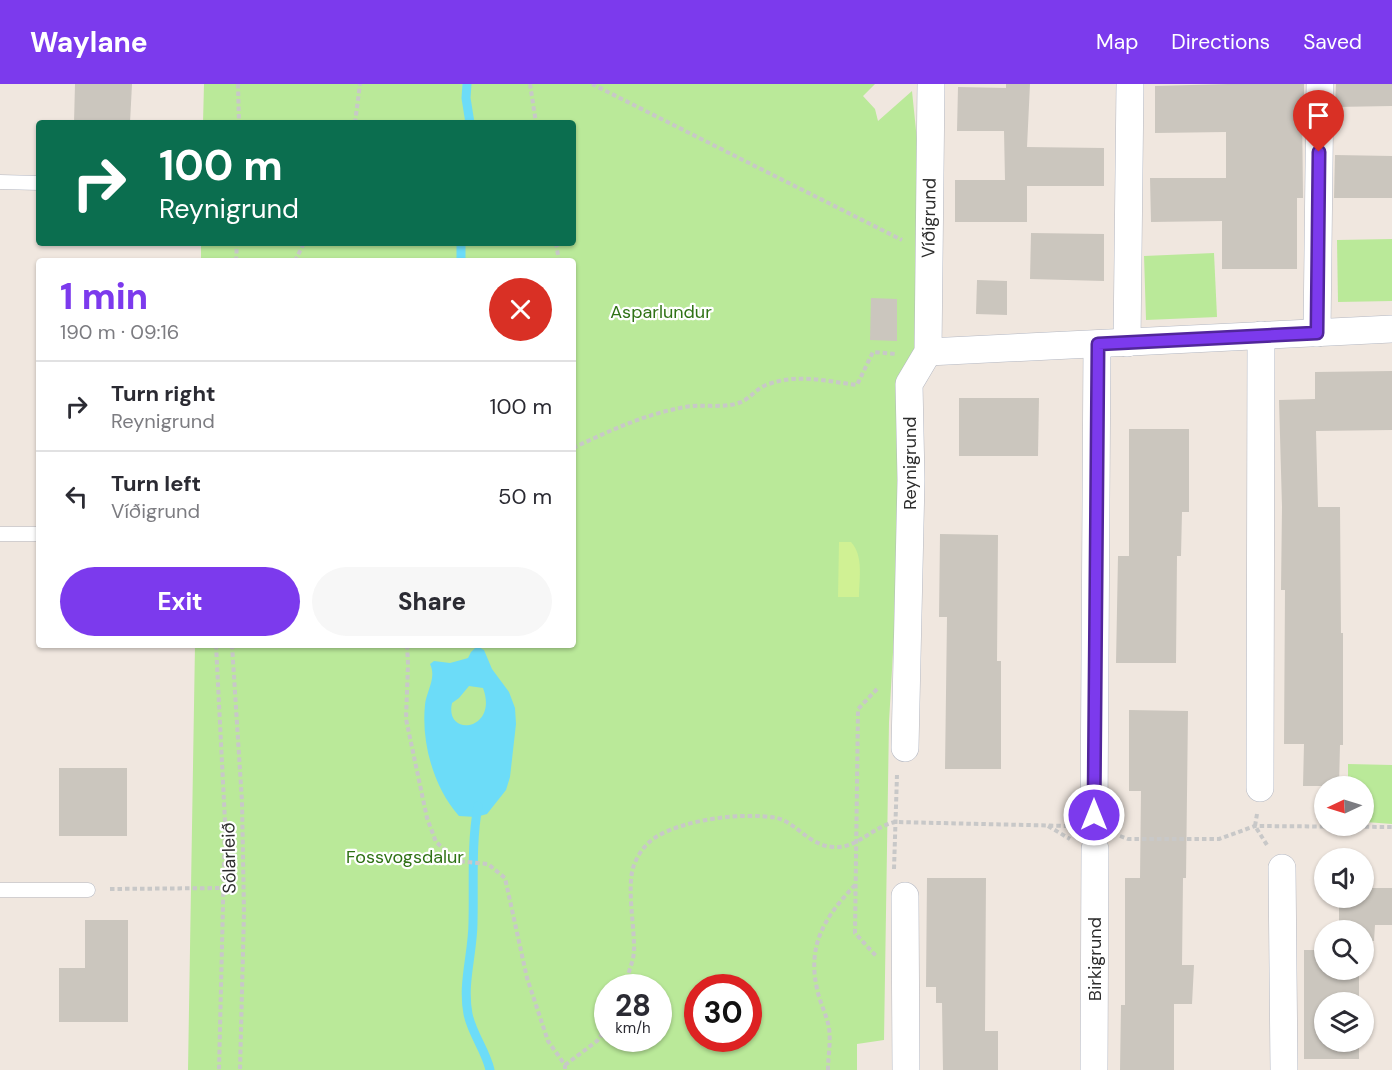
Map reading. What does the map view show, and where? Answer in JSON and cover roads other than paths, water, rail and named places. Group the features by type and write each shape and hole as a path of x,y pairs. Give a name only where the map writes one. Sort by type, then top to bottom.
{"street":[{"name":"Víðigrund","path":"928,352 931,84"},
{"path":"1127,343 1130,84"},
{"path":"1317,333 1320,84"},
{"path":"928,352 1392,329"},
{"path":"1260,788 1261,335"},
{"name":"Birkigrund","path":"1094,1070 1093,831 1098,344"},
{"name":"Reynigrund","path":"905,748 911,480 909,384 928,352"},
{"path":"1282,868 1284,1070"},
{"path":"905,896 906,1070"}],"lane":[{"path":"0,182 36,183"},
{"path":"0,534 36,534"},
{"path":"0,890 88,890"}],"water":[{"path":"475,648 484,650 492,669 509,692 515,708 516,724 510,777 506,790 487,814 476,817 459,816 450,805 436,779 427,749 424,720 432,674 430,664 434,661 450,663 468,658","holes":["469,686 483,688 486,702 484,713 478,721 470,725 463,725 456,721 452,714 452,703"]}],"waterway":[{"path":"467,84 466,98 470,120"},
{"path":"461,246 461,258"},
{"path":"478,806 474,849 473,934 466,1002 470,1021 490,1070"}],"park label":[{"name":"Asparlundur","path":"661,312"},
{"name":"Fossvogsdalur","path":"405,857"}]}
